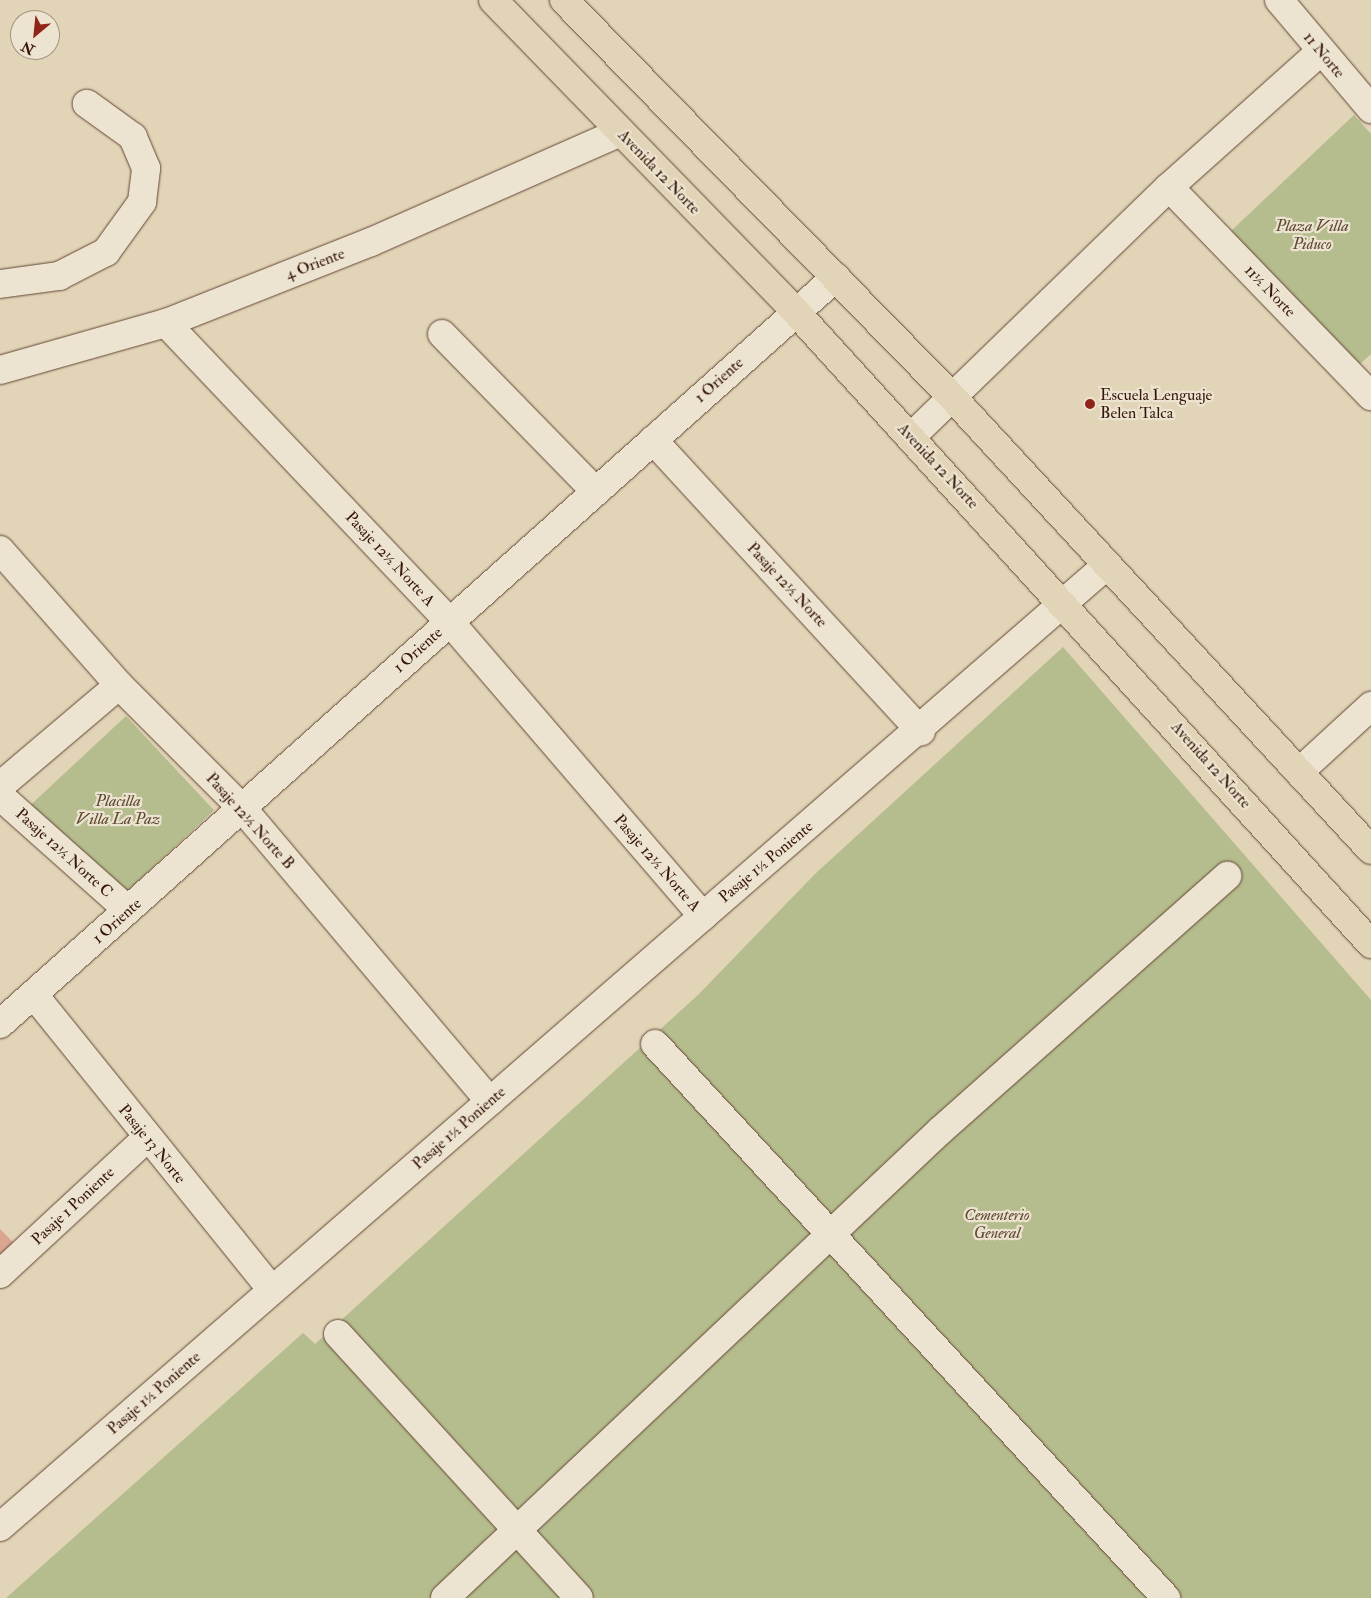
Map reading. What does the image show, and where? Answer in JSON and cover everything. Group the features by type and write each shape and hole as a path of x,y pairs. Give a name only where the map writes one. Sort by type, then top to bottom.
{"main road":[{"name":"Avenida 12 Norte","path":"493,0 795,311 1065,603 1371,944"},
{"path":"564,0 954,399 1299,772 1367,838"}],"street":[{"name":"11 Norte","path":"1279,0 1320,52 1371,109"},
{"path":"911,436 954,399 1169,187 1320,52"},
{"path":"0,284 59,276 106,252 142,202 146,168 133,138 87,104"},
{"name":"4 Oriente","path":"0,370 166,322 371,242 620,132"},
{"name":"11½ Norte","path":"1169,187 1368,388"},
{"name":"1 Oriente","path":"0,1024 654,440 795,311 836,277"},
{"name":"Pasaje 12½ Norte A","path":"166,322 450,622 703,916"},
{"path":"442,334 595,491"},
{"name":"Pasaje 12½ Norte","path":"654,440 921,731"},
{"name":"Pasaje 12½ Norte B","path":"0,550 119,685 242,808 490,1101"},
{"name":"Pasaje 1½ Poniente","path":"0,1527 703,916 921,731 1107,565"},
{"path":"0,786 119,685"},
{"path":"1299,772 1371,706"},
{"name":"Pasaje 12½ Norte C","path":"0,796 128,910"},
{"path":"445,1598 941,1130 1227,876"},
{"name":"Pasaje 13 Norte","path":"34,995 146,1139 272,1290"},
{"path":"655,1044 830,1236 1166,1598"},
{"name":"Pasaje 1 Poniente","path":"0,1274 146,1139"},
{"path":"338,1334 579,1598"}],"green space":[{"name":"Plaza Villa Piduco","path":"1354,115 1371,134 1371,354 1352,371 1231,231"},
{"name":"Cementerio General","path":"1063,647 1371,1000 1371,1598 6,1598 303,1333 315,1344 699,994 815,874"},
{"name":"Placilla Villa La Paz","path":"126,716 214,810 115,903 27,809"}],"building":[{"path":"0,1229 18,1247 0,1264"}],"place":[{"name":"Escuela Lenguaje Belen Talca","path":"1090,404"}]}
